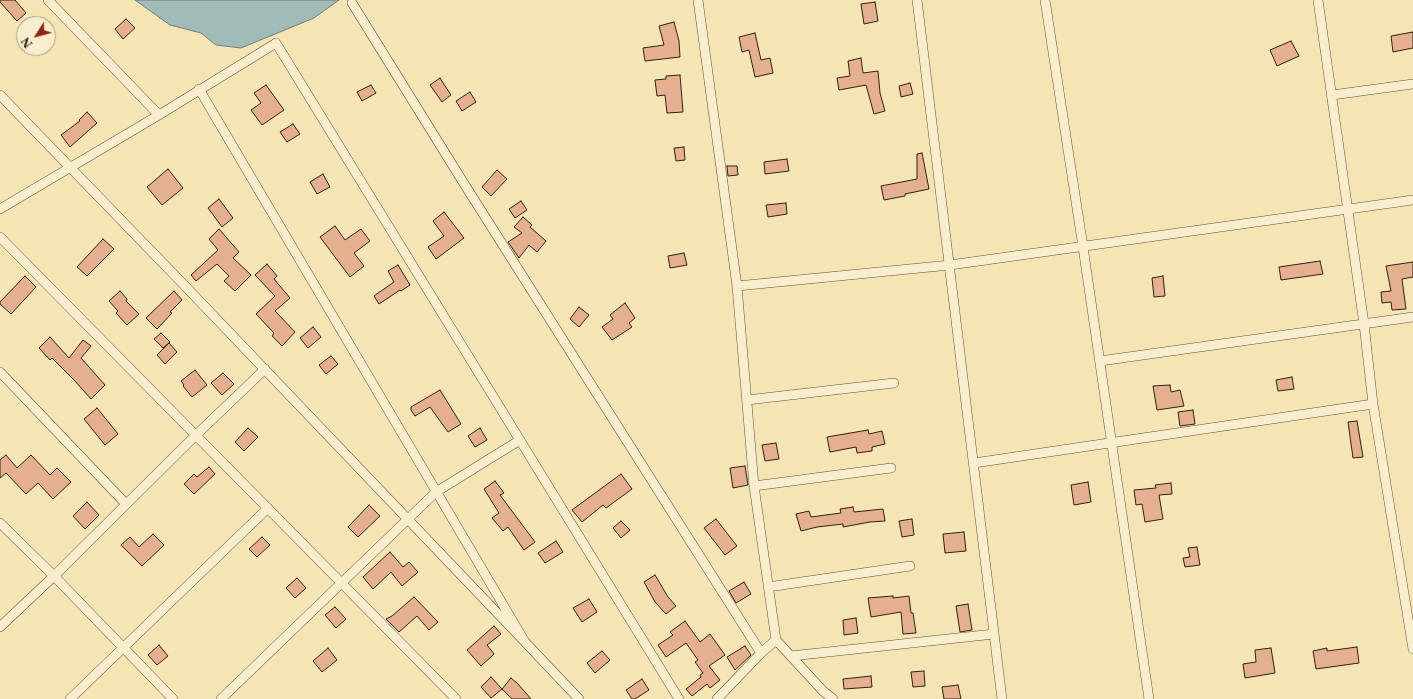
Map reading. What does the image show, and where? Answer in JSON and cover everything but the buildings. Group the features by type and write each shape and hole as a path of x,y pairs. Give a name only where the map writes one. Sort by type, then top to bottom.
{"street":[{"path":"48,0 159,115"},
{"path":"698,0 737,286 754,486 776,640 823,691 833,699"},
{"path":"917,0 1002,699"},
{"path":"1045,0 1083,246 1149,699"},
{"path":"1318,0 1364,324 1373,404 1413,649"},
{"path":"352,3 463,182 761,653"},
{"path":"0,209 159,115 276,43 679,699"},
{"path":"1332,95 1413,84"},
{"path":"200,89 524,642"},
{"path":"0,95 265,369 579,699"},
{"path":"737,286 950,265 1413,200"},
{"path":"0,237 456,699"},
{"path":"1100,361 1413,317"},
{"path":"0,627 265,369"},
{"path":"0,372 126,504"},
{"path":"747,400 894,384"},
{"path":"974,463 1373,404"},
{"path":"221,699 407,518 436,492 520,440"},
{"path":"754,486 891,468"},
{"path":"70,699 268,508"},
{"path":"0,523 54,576 173,699"},
{"path":"768,587 910,566"},
{"path":"1403,584 1413,583"},
{"path":"791,656 994,634"},
{"path":"717,699 761,653 776,640"}],"water":[{"path":"135,0 339,0 314,18 241,48 216,45 201,33 170,25"}]}
